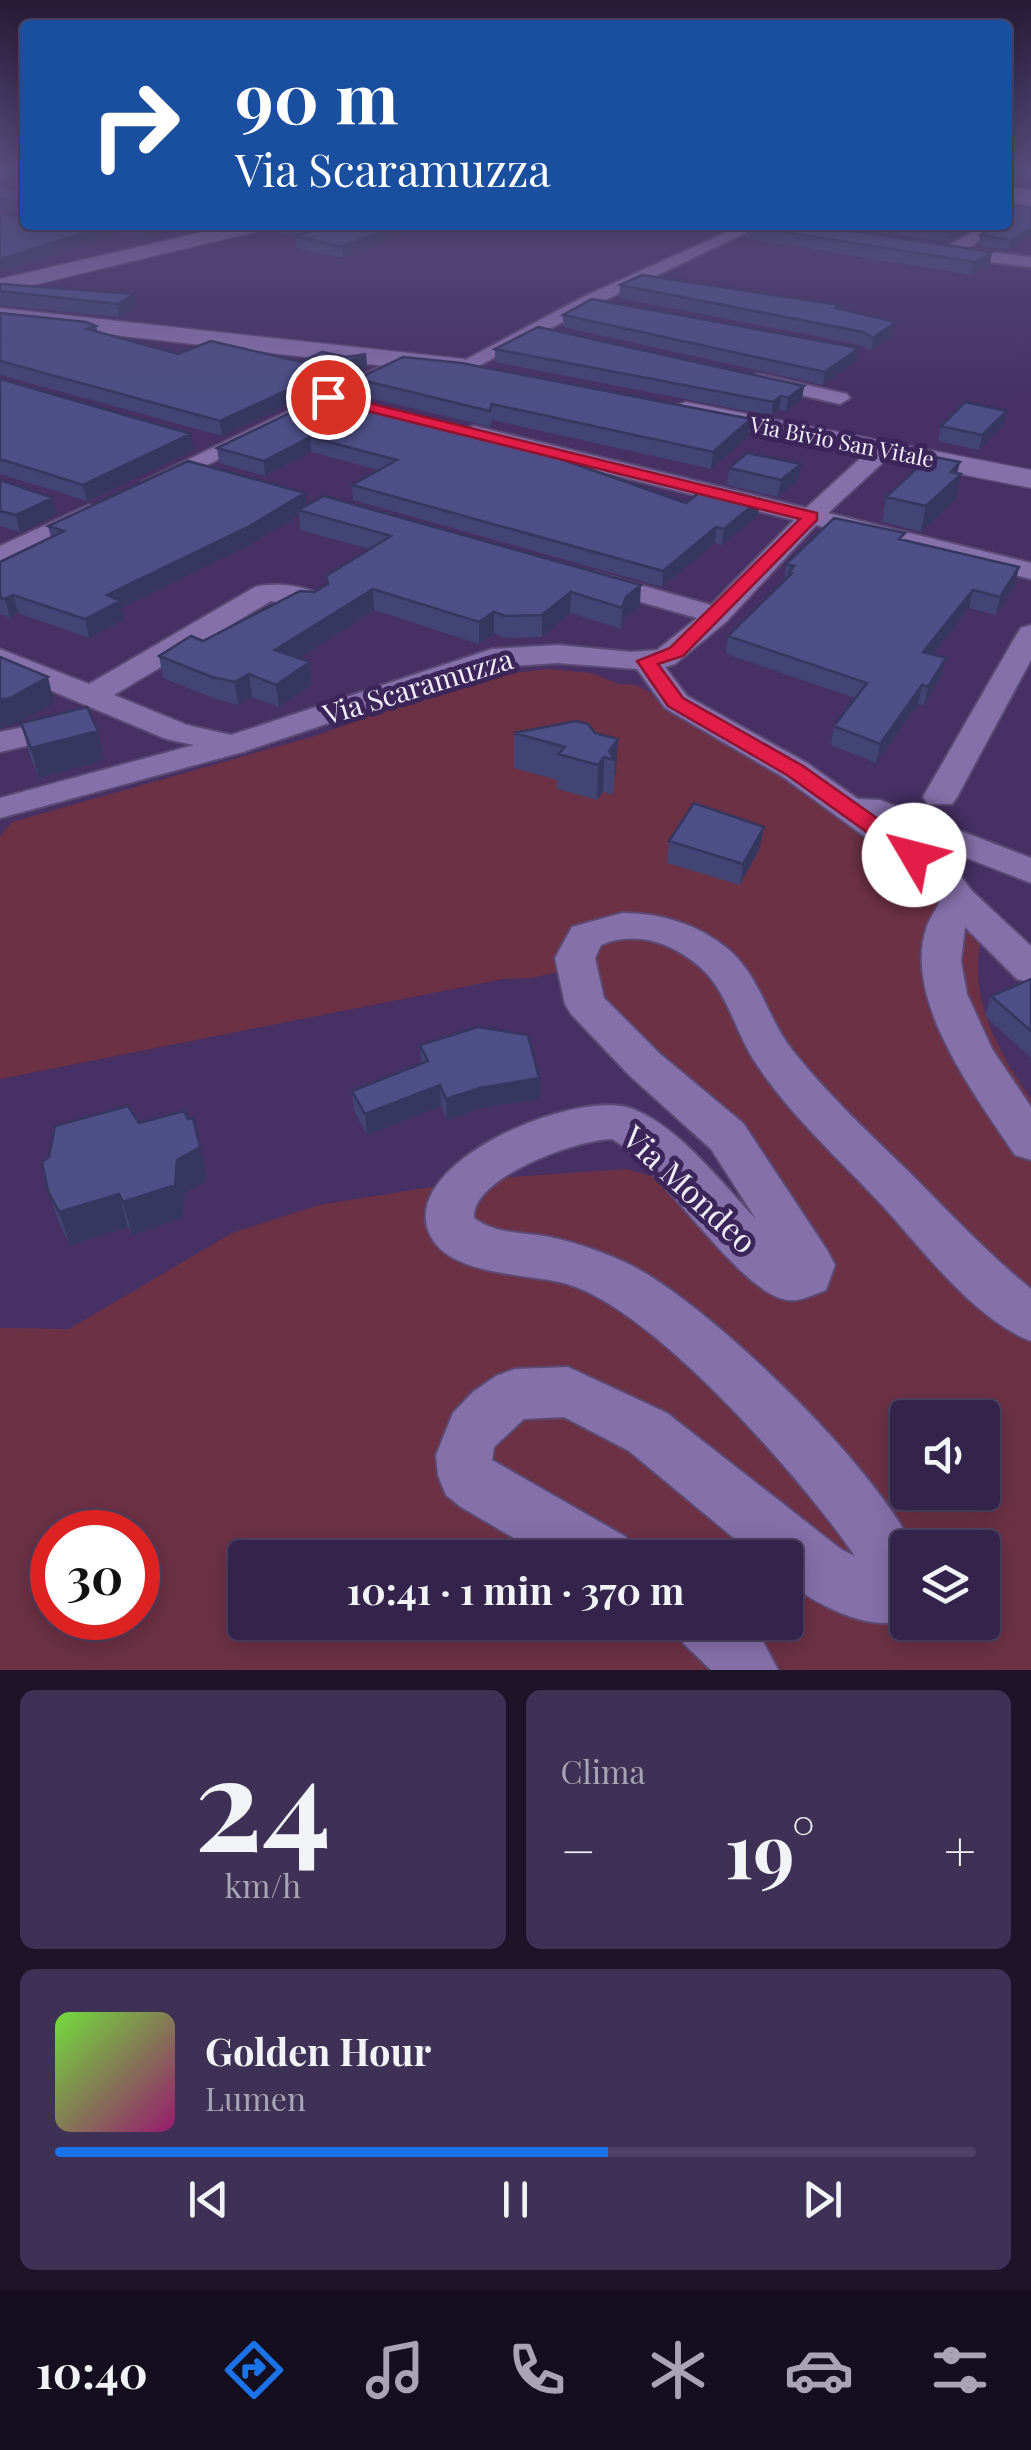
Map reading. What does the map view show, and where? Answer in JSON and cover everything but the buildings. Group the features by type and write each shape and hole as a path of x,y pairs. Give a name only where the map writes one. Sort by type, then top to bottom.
{"main road":[{"path":"0,284 162,248"},
{"path":"0,315 501,374"},
{"name":"Via Bivio San Vitale","path":"654,404 1031,479"}],"street":[{"path":"462,367 589,301 706,248"},
{"path":"950,252 957,248"},
{"path":"931,250 1031,262"},
{"path":"589,301 628,309"},
{"path":"533,329 571,338"},
{"path":"139,489 406,360"},
{"path":"744,377 840,398"},
{"path":"328,397 366,407"},
{"path":"444,426 1031,572"},
{"path":"198,438 223,447"},
{"path":"883,450 811,516 717,615 676,652 646,661 676,702 830,793 940,874 960,900 1031,969"},
{"path":"189,466 227,476"},
{"path":"0,556 97,509 53,501"},
{"path":"566,572 717,615"},
{"path":"92,695 265,593 284,592 314,602"},
{"path":"940,797 1031,634"},
{"name":"Via Scaramuzza","path":"0,808 232,745 492,658 558,654 646,661"},
{"path":"0,658 176,732 232,745"},
{"path":"0,742 130,712"},
{"path":"830,793 1031,871"},
{"path":"960,900 948,916 944,941 949,1000 964,1041 1031,1142"},
{"name":"Via Mondeo","path":"803,1557 870,1593 890,1596 885,1551 865,1521 807,1450 708,1351 633,1290 541,1256 474,1246 451,1227 448,1214 454,1197 491,1162 562,1131 613,1121 626,1125 666,1160 778,1274 790,1279 808,1275 810,1264 799,1245 726,1136 644,1064 585,1004 575,958 586,936 620,922 661,929 682,937 724,966 742,990 763,1041 814,1110 895,1188 980,1280 1031,1318"},
{"name":"Via Mondeo","path":"573,1540 481,1488 466,1475 464,1455 472,1432 515,1394 562,1390 627,1419 735,1498 783,1540"},
{"path":"727,1640 748,1670"}],"shaded area":[{"path":"547,669 591,673 619,684 636,685 733,734 921,863 981,940 978,962 982,1004 997,1043 1031,1099 1031,1670 0,1670 0,1328 69,1329 232,1233 319,1205 481,1179 626,1169 765,1208 558,972 503,979 0,1079 0,836 12,822 315,736 478,677"}],"route":[{"path":"328,397 811,516 717,615 676,652 646,661 676,702 795,770 914,855"}]}
